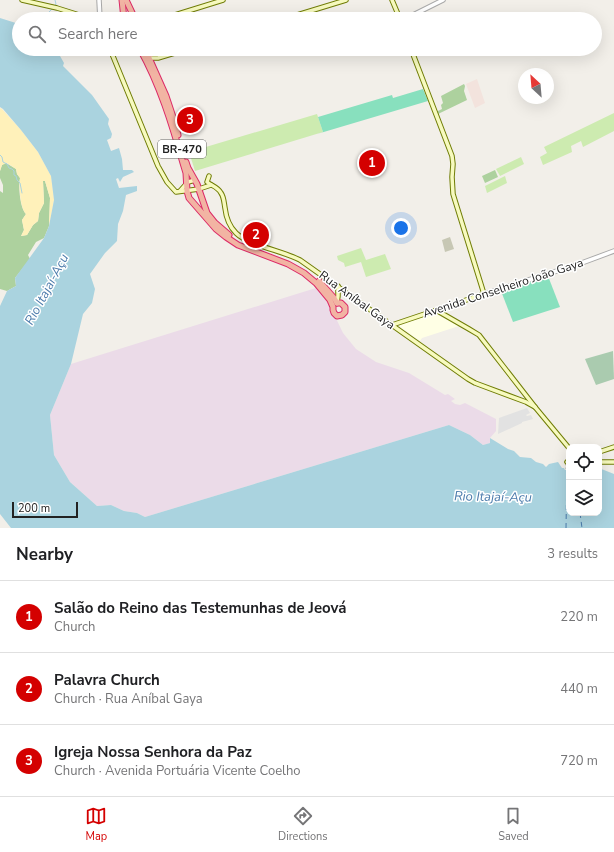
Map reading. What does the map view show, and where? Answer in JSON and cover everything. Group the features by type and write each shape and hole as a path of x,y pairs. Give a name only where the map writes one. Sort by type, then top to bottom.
{"highway":[{"path":"122,0 123,12"},
{"path":"126,0 132,12"},
{"name":"BR-470","path":"146,57 153,66 166,96 186,163 199,189 209,216 227,234 243,243 282,258 302,268 323,285 334,298 335,305"},
{"name":"BR-470","path":"146,57 166,106 186,173 189,198 216,229 226,237 245,248 288,264 304,273 321,288 335,305"},
{"path":"186,183 199,189"}],"main road":[{"path":"22,0 70,12"},
{"path":"184,12 223,0"},
{"path":"307,12 346,0"},
{"path":"392,0 397,12"},
{"path":"113,56 160,169 167,182 176,192 199,189 212,185"},
{"path":"146,57 158,58 165,56"},
{"path":"414,56 452,156 453,194 484,294"},
{"path":"153,66 158,58"},
{"name":"Rua Aníbal Gaya","path":"209,176 207,182 222,193 227,219 237,234 248,241 300,260 468,379 526,402 535,408"},
{"path":"180,191 186,183 195,180"},
{"path":"335,305 338,296 338,286"},
{"name":"Avenida Conselheiro João Gaya","path":"392,325 484,294"},
{"path":"436,310 479,335 535,408 566,445"},
{"path":"518,399 525,393"},
{"path":"602,451 614,447"},
{"path":"602,462 614,462"}],"street":[{"path":"98,0 99,12"},
{"path":"419,12 443,0"},
{"name":"Avenida Conselheiro João Gaya","path":"484,294 579,264 614,251"}],"shaded area":[{"path":"477,79 485,103 475,108 466,84"},
{"path":"450,237 454,249 445,252 442,240"},
{"path":"316,288 330,306 343,333 356,349 376,362 409,373 445,395 448,394 455,399 451,401 455,404 460,405 465,403 496,419 496,431 490,438 490,443 483,445 470,435 449,425 145,517 137,513 124,511 111,505 97,506 70,482 54,455 50,415 71,364"},
{"path":"434,313 459,326 422,338 420,341 400,327 400,324"},
{"path":"613,351 614,379 596,385 585,359"},
{"path":"527,408 530,413 526,415 531,415 533,419 522,422 498,434 499,418"}],"green space":[{"path":"464,84 464,91 467,100 438,114 438,111 442,109 441,105 443,103 441,96"},
{"path":"423,89 428,101 317,134 323,132 318,117 392,95 393,98"},
{"path":"614,113 614,131 583,147 581,141 571,146 572,152 543,165 540,157 547,153 544,147"},
{"path":"317,114 323,132 195,171 189,152"},
{"path":"521,157 524,164 500,176 496,169"},
{"path":"5,163 16,169 20,178 20,197 22,207 26,214 22,220 24,230 21,236 27,235 33,225 38,221 39,213 44,203 43,181 45,181 50,198 49,226 44,238 36,242 28,255 30,259 15,278 16,286 7,291 0,289 0,191 3,193 3,185 0,178 0,171 2,165"},
{"path":"495,170 498,177 485,183 482,176"},
{"path":"505,176 507,183 487,193 485,186"},
{"path":"361,248 366,260 385,254 391,269 366,277 361,262 345,267 344,263 338,260 337,256"},
{"path":"548,276 560,307 513,322 501,291"}],"sand":[{"path":"1,108 38,152 51,176 54,200 49,226 50,198 45,181 43,181 44,203 39,213 38,221 33,225 27,235 21,236 24,230 22,220 26,214 21,202 20,178 16,169 7,163 2,165 0,171"}],"water":[{"name":"Rio Itajaí-Açu","path":"0,18 12,22 12,56 60,56 64,63 63,66 92,95 109,119 108,124 112,134 111,138 107,140 111,151 119,148 123,170 132,170 134,172 123,177 120,182 118,178 116,179 119,188 137,186 137,191 126,195 123,211 118,224 117,241 105,253 90,274 95,289 92,303 83,314 71,364 50,415 54,455 70,482 97,506 111,505 124,511 137,513 145,517 449,425 470,435 483,445 490,443 490,438 514,451 520,457 531,458 546,467 549,464 558,462 562,468 566,470 566,516 602,516 602,469 614,474 614,528 11,528 0,514 0,306 7,291 16,286 15,278 44,238 49,226 54,200 51,176 38,152 0,107"}],"waterway":[{"path":"54,7 56,4 55,0"},
{"path":"49,12 52,9"},
{"path":"0,155 3,162 14,171 14,175 20,183 22,193"}],"ferry route":[{"path":"566,528 567,480"},
{"path":"580,516 582,528"}],"place":[{"name":"Igreja Nossa Senhora da Paz","path":"190,120"},
{"name":"Salão do Reino das Testemunhas de Jeová","path":"372,163"},
{"name":"Palavra Church","path":"256,235"}]}
